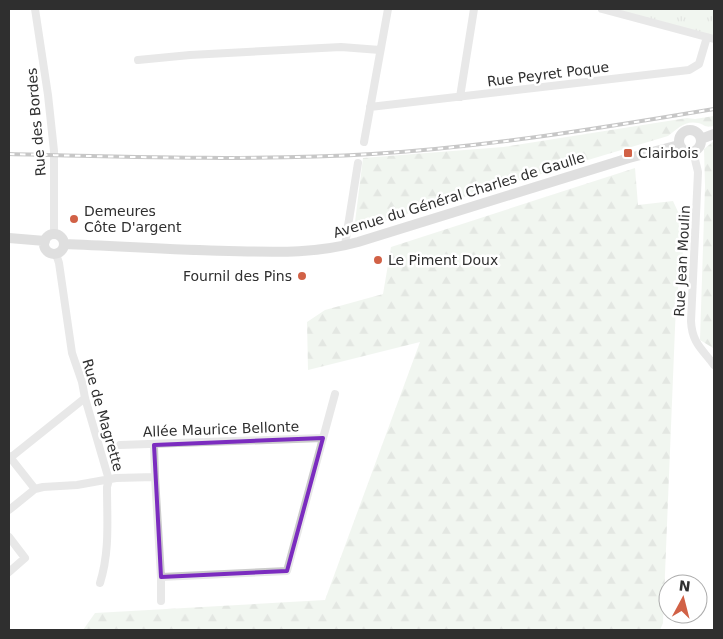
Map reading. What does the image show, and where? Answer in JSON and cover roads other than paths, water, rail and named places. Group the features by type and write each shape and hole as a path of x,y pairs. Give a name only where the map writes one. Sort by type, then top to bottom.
{"main road":[{"path":"687,130 694,130 700,135 701,139 698,149 693,151 687,152 679,144 679,137 683,131 687,130"},
{"path":"701,139 714,134"},
{"name":"Avenue du Général Charles de Gaulle","path":"64,244 184,250 276,252 316,250 346,245 679,144"},
{"path":"9,244 48,241 56,234 62,238 64,244 62,250 56,254 51,253 48,241"},
{"path":"9,238 48,241"}],"street":[{"name":"Rue des Bordes","path":"36,9 54,151 48,241"},
{"path":"364,142 388,9"},
{"path":"460,97 474,9"},
{"path":"602,9 711,38"},
{"name":"Rue Peyret Poque","path":"370,107 689,70 699,64 711,38"},
{"path":"138,60 190,55 341,47 380,50"},
{"name":"Rue Jean Moulin","path":"693,151 698,172 691,321 696,342 714,365"},
{"path":"346,245 358,163"},
{"name":"Rue de Magrette","path":"56,254 59,262 70,342 109,480 107,487 107,550 105,568 100,583"},
{"path":"161,576 287,571 335,394"},
{"path":"35,488 10,457 85,398"},
{"name":"Allée Maurice Bellonte","path":"120,445 323,438"},
{"path":"154,444 161,601"},
{"path":"9,510 35,488 155,477"},
{"path":"9,537 25,558 9,572"}],"railway":[{"path":"9,154 236,158 372,154 501,142 714,109"}],"place":[{"name":"Clairbois","path":"628,153"},
{"name":"Demeures Côte D'argent","path":"74,219"},
{"name":"Le Piment Doux","path":"378,260"},
{"name":"Fournil des Pins","path":"302,276"}]}
